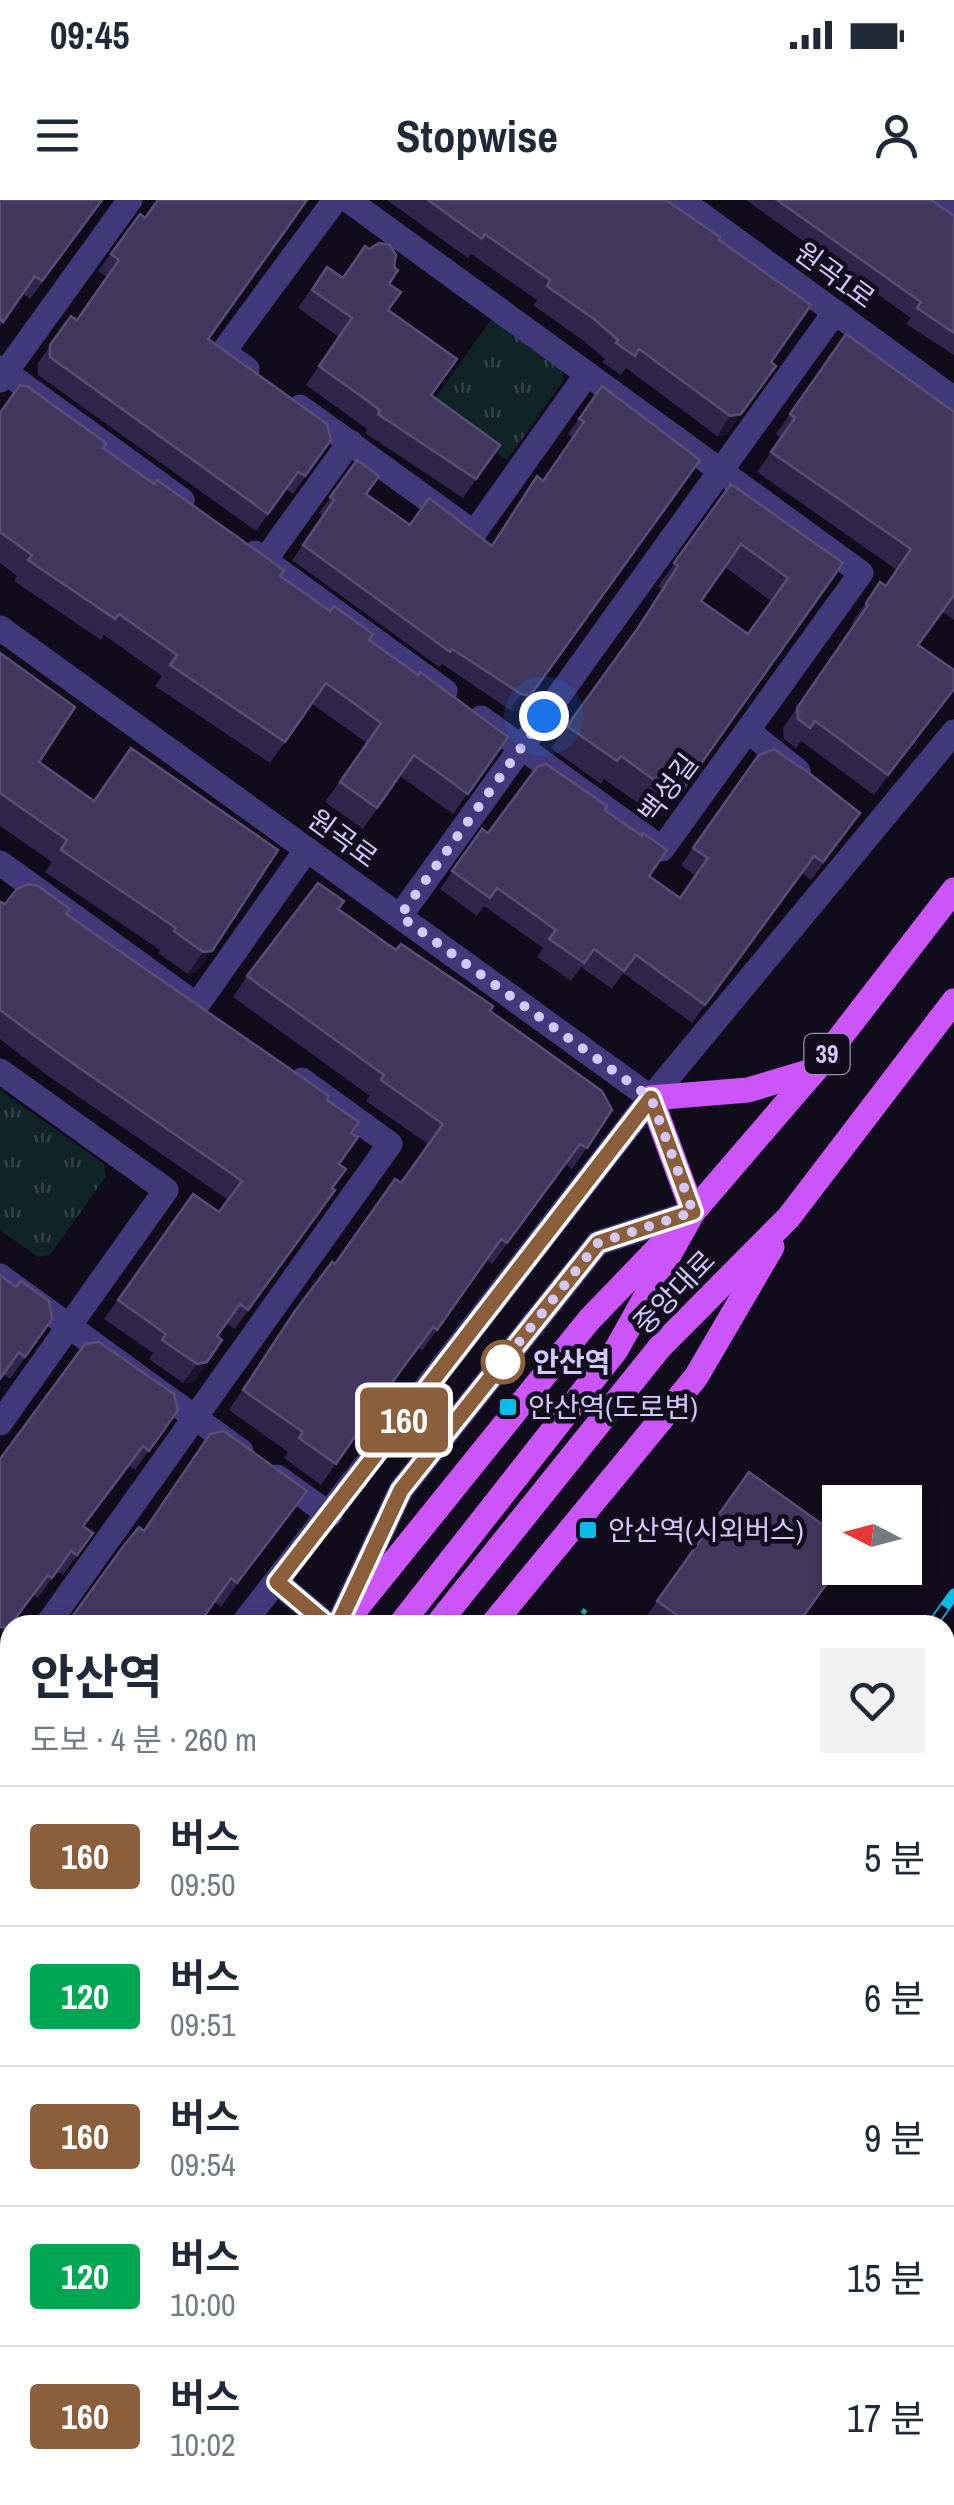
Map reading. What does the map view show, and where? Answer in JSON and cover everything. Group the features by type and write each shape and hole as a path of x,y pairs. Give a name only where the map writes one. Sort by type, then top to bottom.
{"main road":[{"name":"39","path":"348,1615 589,1320 693,1212 815,1070 954,890"},
{"name":"중앙대로","path":"445,1615 660,1347 789,1217 954,1001"},
{"path":"408,1615 616,1350 693,1212 651,1098 748,1090 815,1070"},
{"name":"39","path":"500,1615 696,1377 789,1217"}],"street":[{"path":"130,200 2,374 200,513"},
{"path":"334,200 224,352 474,533 587,374"},
{"name":"백성길","path":"232,537 662,849 861,573 348,200"},
{"name":"원곡1로","path":"681,200 954,399"},
{"path":"937,200 954,212"},
{"path":"400,916 835,312"},
{"path":"264,560 350,442"},
{"name":"원곡로","path":"0,628 651,1098"},
{"path":"748,730 810,780"},
{"path":"250,1615 864,824 954,732"},
{"path":"3,871 205,1011 307,850"},
{"path":"54,1615 390,1144 278,1063"},
{"path":"0,1070 166,1190 0,1423"},
{"path":"345,1615 401,1490 598,1243 693,1212"},
{"path":"0,1276 330,1515"},
{"path":"277,1582 316,1615"}],"path":[{"path":"582,1610 588,1615"}],"green space":[{"path":"492,318 561,367 564,380 507,460 430,406"},
{"path":"0,1090 104,1164 106,1176 50,1255 38,1257 0,1230"}],"building":[{"path":"0,200 102,200 42,281 35,276 3,322 0,319"},
{"path":"158,200 307,200 208,339 327,424 331,440 305,476 298,472 268,514 50,357 50,345 71,316 77,320 119,260 111,254 140,214 145,218"},
{"path":"428,200 666,200 811,305 771,362 776,366 741,414 730,416 639,349 635,356 616,343 618,340 594,319 547,286 550,280 485,234 482,239"},
{"path":"777,200 931,200 954,216 954,333 917,308 921,302"},
{"path":"379,243 390,245 396,255 394,267 398,270 389,284 401,292 388,310 457,359 431,395 500,445 476,479 378,414 380,410 319,366 352,318 312,290 327,267 343,278 365,246 369,249"},
{"path":"846,334 954,412 954,595 918,645 954,670 954,689 888,775 815,721 810,728 798,719 797,708 880,582 886,586 911,549 771,452 795,418 790,414"},
{"path":"20,385 106,443 103,448 154,484 157,480 284,570 280,576 330,611 334,606 373,634 369,640 508,737 468,794 414,755 377,808 340,782 381,723 326,683 285,742 170,665 177,655 119,614 115,619 28,560 32,555 0,532 0,413"},
{"path":"602,386 700,460 530,696 452,649 450,652 303,545 357,460 379,476 366,494 410,525 429,498 492,546 537,476 543,481 584,422 579,419"},
{"path":"731,484 843,563 681,792 672,793 621,756 617,761 567,726 638,628 678,566 674,563","holes":["741,544 788,578 748,634 701,601"]},
{"path":"0,653 75,707 39,762 94,801 131,748 278,850 212,951 203,952 174,931 176,928 61,850 67,840 0,793"},
{"path":"774,749 860,813 823,862 814,856 705,1005 636,955 624,971 594,949 584,963 549,939 556,930 497,888 490,898 452,871 482,829 488,833 537,767 546,764 607,806 605,810 667,850 649,876 680,898 708,858 693,848 758,756"},
{"path":"318,883 344,901 338,909 396,950 401,944 493,1006 490,1011 602,1091 612,1110 587,1148 580,1144 507,1243 501,1239 437,1330 433,1327 399,1373 336,1464 299,1438 303,1432 243,1390 295,1311 332,1262 335,1264 395,1179 401,1183 443,1124 381,1080 384,1075 247,976"},
{"path":"28,884 38,886 70,909 66,914 329,1096 327,1100 359,1122 351,1133 358,1137 339,1164 346,1169 332,1188 335,1190 248,1310 240,1304 217,1336 222,1340 207,1362 197,1364 162,1340 166,1334 118,1300 193,1194 219,1212 242,1181 0,1010 0,904"},
{"path":"0,1275 16,1287 21,1281 49,1301 52,1319 25,1357 19,1352 0,1379"},
{"path":"99,1342 174,1394 178,1410 149,1451 143,1446 83,1526 93,1533 77,1555 71,1551 18,1615 0,1615 0,1459 85,1344"},
{"path":"224,1431 307,1491 237,1583 231,1578 205,1615 73,1615 139,1527 144,1531 210,1434"},
{"path":"749,1472 822,1524 822,1585 826,1585 804,1615 677,1615 657,1601"}],"railway":[{"path":"939,1615 954,1594"}],"bus line":[{"name":"160","path":"316,1615 277,1582 651,1098 693,1212 598,1243 401,1490 343,1615"}],"place":[{"name":"안산역","path":"503,1362"},
{"name":"안산역(도로변)","path":"508,1407"},
{"name":"안산역(시외버스)","path":"588,1530"}],"route":[{"path":"503,1362 500,1366 598,1243 693,1212 651,1098 400,916 544,716"}]}
